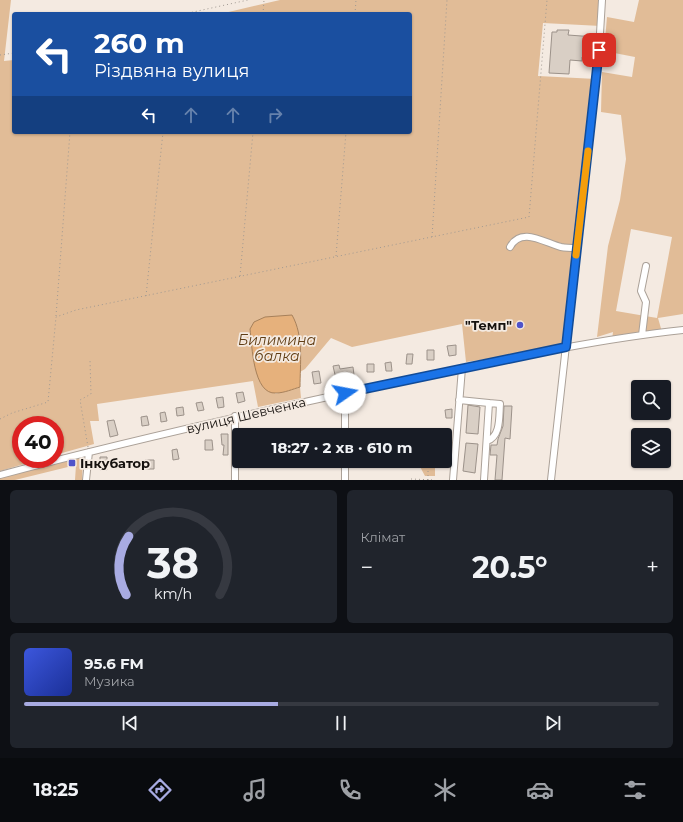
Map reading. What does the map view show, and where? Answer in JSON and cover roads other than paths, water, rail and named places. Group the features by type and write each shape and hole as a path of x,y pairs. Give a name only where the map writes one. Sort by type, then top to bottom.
{"street":[{"path":"551,480 601,26 602,0"},
{"path":"510,247 512,242 520,238 528,237 536,238 562,247 577,248"},
{"path":"642,335 646,302 641,291 646,266"},
{"name":"вулиця Шевченка","path":"0,475 235,416 566,347 683,330"},
{"path":"453,480 462,368"},
{"path":"345,393 345,428"},
{"path":"459,400 500,404 497,432 493,439 487,442"},
{"path":"484,480 489,403"},
{"path":"235,416 235,480"},
{"path":"86,480 89,452"},
{"path":"345,468 345,480"}],"water":[{"name":"Билимина балка","path":"292,315 296,323 300,341 300,387 279,393 268,391 258,378 255,368 250,329 254,322 265,317"}],"place":[{"name":"\"Темп\"","path":"520,325"},
{"name":"Інкубатор","path":"72,463"}]}
